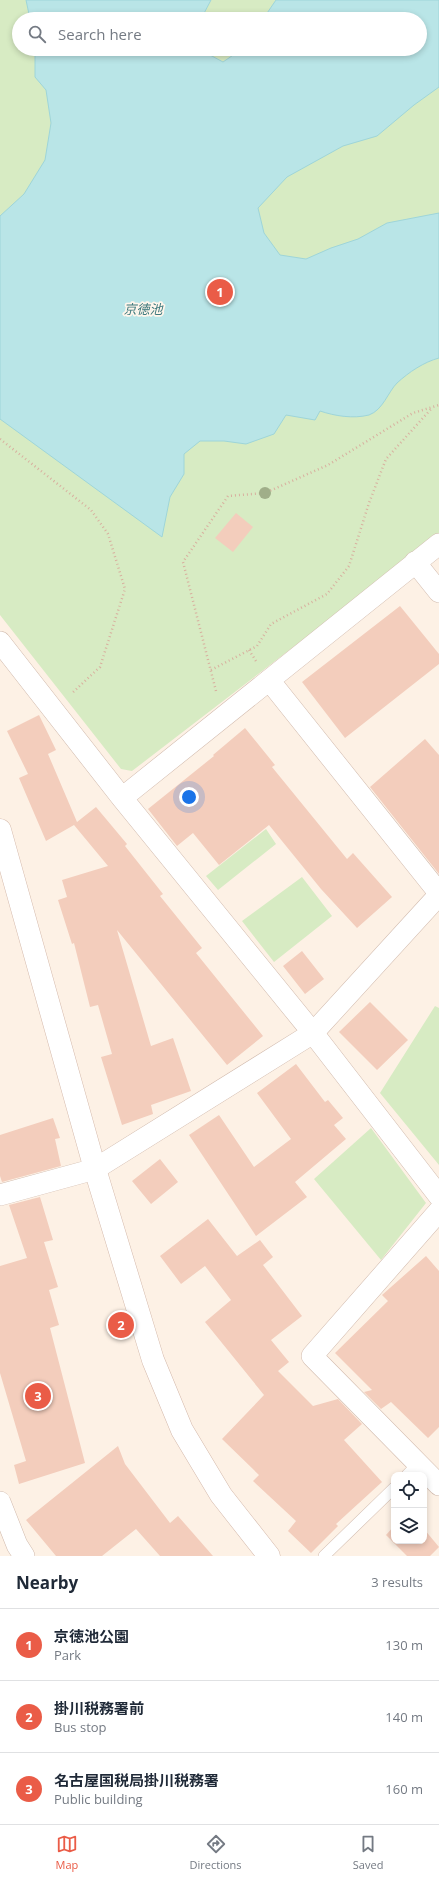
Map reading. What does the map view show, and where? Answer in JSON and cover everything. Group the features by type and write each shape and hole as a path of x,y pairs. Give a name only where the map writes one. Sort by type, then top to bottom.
{"street":[{"path":"122,798 439,544"},
{"path":"415,562 439,592"},
{"path":"0,642 122,798 313,1033 439,1196"},
{"path":"0,1195 95,1169 313,1033 439,894 269,680"},
{"path":"0,830 95,1169 153,1360 182,1430 221,1495 269,1556"},
{"path":"439,1211 312,1356 413,1469 439,1485"},
{"path":"0,1502 24,1556"}],"lane":[{"path":"324,1556 391,1491"}],"path":[{"path":"223,717 183,562 228,496 265,493 328,465 413,413 439,405"},
{"path":"211,670 257,646 271,624 327,594 349,566 369,503 386,459 432,408"},
{"path":"0,439 91,510 108,534 125,589 100,667 54,710"}],"green space":[{"path":"0,0 439,0 439,535 132,771 121,769 0,615"},
{"path":"266,829 276,844 218,890 206,876"},
{"path":"302,877 332,916 274,962 242,921"},
{"path":"435,1006 439,1008 439,1165 380,1093"},
{"path":"371,1128 426,1203 381,1260 314,1179"}],"water":[{"path":"26,0 211,0 205,12 29,12"},
{"name":"京徳池","path":"276,0 439,0 439,87 414,105 377,136 343,146 287,177 258,208 264,233 280,255 306,259 331,248 358,239 387,223 439,213 439,358 422,365 397,383 378,409 369,415 357,417 344,416 320,411 315,420 286,415 274,434 246,444 224,441 200,441 184,454 184,474 170,497 162,537 0,419 0,216 24,194 45,160 51,123 46,90 35,77 35,56 212,56 223,62 232,56 427,56 427,12 268,12"}],"building":[{"path":"236,513 253,527 233,552 215,538"},
{"path":"400,606 439,654 439,664 345,738 302,682"},
{"path":"39,715 56,750 48,754 77,822 96,807 127,844 125,846 163,894 160,896 202,948 196,953 263,1036 227,1065 117,930 151,1046 173,1038 191,1091 151,1105 153,1114 122,1125 101,1057 112,1054 98,1005 90,1007 74,943 72,944 58,900 67,897 62,880 108,866 74,825 46,841 19,778 28,774 7,731"},
{"path":"245,728 275,765 272,767 347,859 353,853 392,897 357,928 321,889 269,825 219,865 193,833 177,846 148,809 214,756 213,755"},
{"path":"425,739 439,755 439,874 370,787"},
{"path":"302,951 324,979 305,994 283,966"},
{"path":"370,1002 408,1040 377,1070 339,1032"},
{"path":"296,1064 325,1102 328,1100 343,1118 334,1125 346,1139 295,1182 307,1197 256,1236 189,1135 219,1115 254,1167 291,1139 257,1093"},
{"path":"53,1118 60,1138 55,1139 61,1166 2,1182 0,1176 0,1135"},
{"path":"160,1159 178,1182 151,1204 132,1181"},
{"path":"40,1197 53,1240 44,1242 58,1287 49,1290 59,1325 50,1328 85,1463 19,1484 14,1465 26,1461 0,1373 0,1266 27,1258 9,1205"},
{"path":"208,1219 237,1256 260,1240 273,1257 263,1265 302,1316 271,1340 289,1362 278,1371 313,1406 338,1399 362,1424 344,1440 382,1482 336,1524 338,1526 311,1553 288,1531 296,1521 253,1481 259,1475 222,1439 264,1395 205,1322 231,1300 205,1266 181,1284 160,1256"},
{"path":"426,1256 439,1271 439,1427 428,1438 391,1402 381,1409 364,1392 372,1390 335,1353 388,1301 382,1295"},
{"path":"118,1446 125,1464 170,1523 178,1516 213,1556 160,1556 136,1529 102,1556 56,1556 26,1520"},
{"path":"391,1529 391,1540 386,1535"},
{"path":"427,1533 439,1547 430,1556 407,1556 395,1544 427,1544"}],"place":[{"name":"京徳池公園","path":"220,292"},
{"name":"掛川税務署前","path":"121,1325"},
{"name":"名古屋国税局掛川税務署","path":"38,1396"}]}
